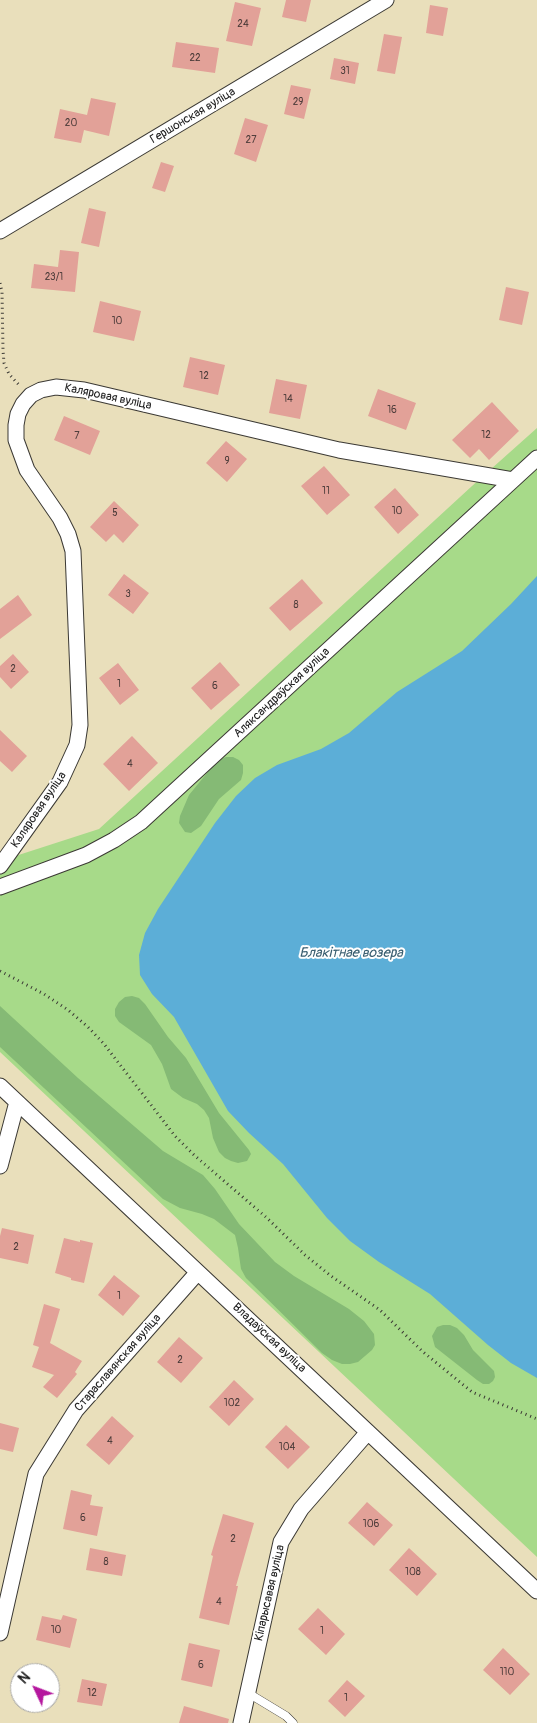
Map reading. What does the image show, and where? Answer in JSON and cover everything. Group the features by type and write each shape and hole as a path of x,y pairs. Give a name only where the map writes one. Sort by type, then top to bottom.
{"street":[{"name":"Гершонская вуліца","path":"0,231 386,0"},
{"name":"Каляровая вуліца","path":"0,866 60,782 77,746 80,725 73,551 68,534 60,518 28,470 16,440 18,414 23,404 31,395 41,390 56,387 77,389 339,450 513,480"},
{"name":"Аляксандраўская вуліца","path":"0,887 86,855 114,840 141,822 537,458"},
{"name":"Владаўская вуліца","path":"0,1086 537,1591"},
{"path":"0,1166 17,1102"},
{"name":"Стараславянская вуліца","path":"0,1632 36,1474 76,1410 198,1272"},
{"name":"Кіпарысавая вуліца","path":"241,1723 281,1542 301,1509 368,1432"}],"lane":[{"path":"248,1693 286,1716 293,1723"}],"path":[{"path":"0,283 3,300 4,363 9,374 31,395"},
{"path":"0,971 44,994 88,1026 175,1136 305,1255 331,1276 380,1310 422,1351 472,1392 537,1419"}],"green space":[{"path":"537,428 537,1557 0,1052 0,861 99,829"},
{"path":"233,757 243,765 241,780 219,799 201,826 191,833 185,832 179,823 189,795 212,767 219,760"},
{"path":"125,997 139,998 145,1004 168,1037 186,1058 219,1113 249,1150 251,1154 247,1161 238,1163 231,1161 219,1152 213,1138 209,1118 204,1110 171,1089 162,1064 151,1045 119,1022 115,1016 115,1009"},
{"path":"0,1006 78,1078 163,1151 203,1175 239,1224 275,1262 294,1276 349,1309 364,1321 374,1334 375,1345 372,1350 358,1362 350,1364 342,1364 322,1353 246,1278 241,1269 235,1235 214,1219 180,1208 163,1199 0,1047"},
{"path":"443,1325 457,1328 464,1335 473,1350 494,1371 495,1377 493,1381 489,1384 483,1384 435,1347 432,1336 437,1327"}],"water":[{"name":"Блакітнае возера","path":"537,576 537,1378 511,1363 488,1345 430,1294 350,1241 327,1218 283,1164 228,1111 174,1017 152,994 140,975 139,955 145,933 158,909 215,823 236,796 255,778 277,765 321,749 349,733 397,692 462,651"}],"building":[{"path":"286,0 311,0 306,22 282,17"},
{"path":"235,2 261,8 252,46 226,41"},
{"path":"430,5 448,8 443,36 426,33"},
{"path":"384,34 402,37 395,74 377,71"},
{"path":"176,42 219,48 215,73 172,67"},
{"path":"334,58 359,63 355,84 330,79"},
{"path":"291,85 311,89 304,119 284,114"},
{"path":"91,98 116,103 109,136 84,130 81,143 54,138 60,109 87,115"},
{"path":"245,118 268,125 256,162 234,154"},
{"path":"161,162 174,166 165,192 152,188"},
{"path":"89,208 106,212 99,247 81,243"},
{"path":"60,250 79,252 75,292 31,288 34,264 58,267"},
{"path":"506,287 529,292 522,325 499,320"},
{"path":"100,301 141,311 134,341 93,332"},
{"path":"190,357 225,365 218,395 183,387"},
{"path":"276,379 307,385 300,419 269,413"},
{"path":"378,389 416,403 406,430 368,416"},
{"path":"492,402 519,431 489,460 479,449 470,458 452,440"},
{"path":"64,416 100,431 90,455 54,440"},
{"path":"226,441 247,459 227,482 206,463"},
{"path":"324,466 350,495 327,515 301,486"},
{"path":"395,488 419,515 398,534 374,507"},
{"path":"114,501 139,525 123,543 114,534 106,542 90,527"},
{"path":"124,574 149,593 133,614 108,595"},
{"path":"302,579 323,603 290,631 269,608"},
{"path":"18,595 32,615 0,639 0,609"},
{"path":"13,654 29,672 11,689 0,677 0,666"},
{"path":"220,662 240,685 211,710 191,688"},
{"path":"118,663 139,690 120,705 99,678"},
{"path":"0,730 27,756 12,772 0,761"},
{"path":"132,736 158,763 129,791 103,764"},
{"path":"2,1228 34,1235 28,1264 0,1258"},
{"path":"64,1238 93,1243 84,1283 55,1273"},
{"path":"114,1275 140,1296 123,1316 98,1295"},
{"path":"44,1304 60,1309 50,1343 82,1361 75,1372 77,1374 57,1398 43,1387 54,1375 32,1367 39,1347 33,1345"},
{"path":"179,1337 203,1358 181,1383 157,1362"},
{"path":"234,1380 254,1399 229,1426 209,1407"},
{"path":"112,1416 134,1436 109,1465 86,1445"},
{"path":"0,1423 19,1428 13,1452 0,1449"},
{"path":"286,1425 310,1447 288,1469 265,1447"},
{"path":"71,1490 92,1495 90,1505 103,1507 97,1536 63,1529"},
{"path":"367,1502 393,1525 374,1546 348,1523"},
{"path":"223,1514 254,1523 236,1586 238,1586 229,1625 199,1618 213,1556 211,1555"},
{"path":"90,1548 126,1555 122,1576 86,1570"},
{"path":"409,1548 437,1574 417,1596 389,1570"},
{"path":"318,1608 345,1634 326,1655 298,1629"},
{"path":"63,1615 77,1619 70,1648 36,1640 42,1616 61,1620"},
{"path":"189,1643 220,1650 212,1687 181,1680"},
{"path":"503,1648 530,1674 510,1695 483,1670"},
{"path":"82,1679 107,1684 102,1706 77,1702"},
{"path":"347,1680 365,1696 345,1717 328,1701"},
{"path":"184,1706 229,1719 228,1723 179,1723"}]}
